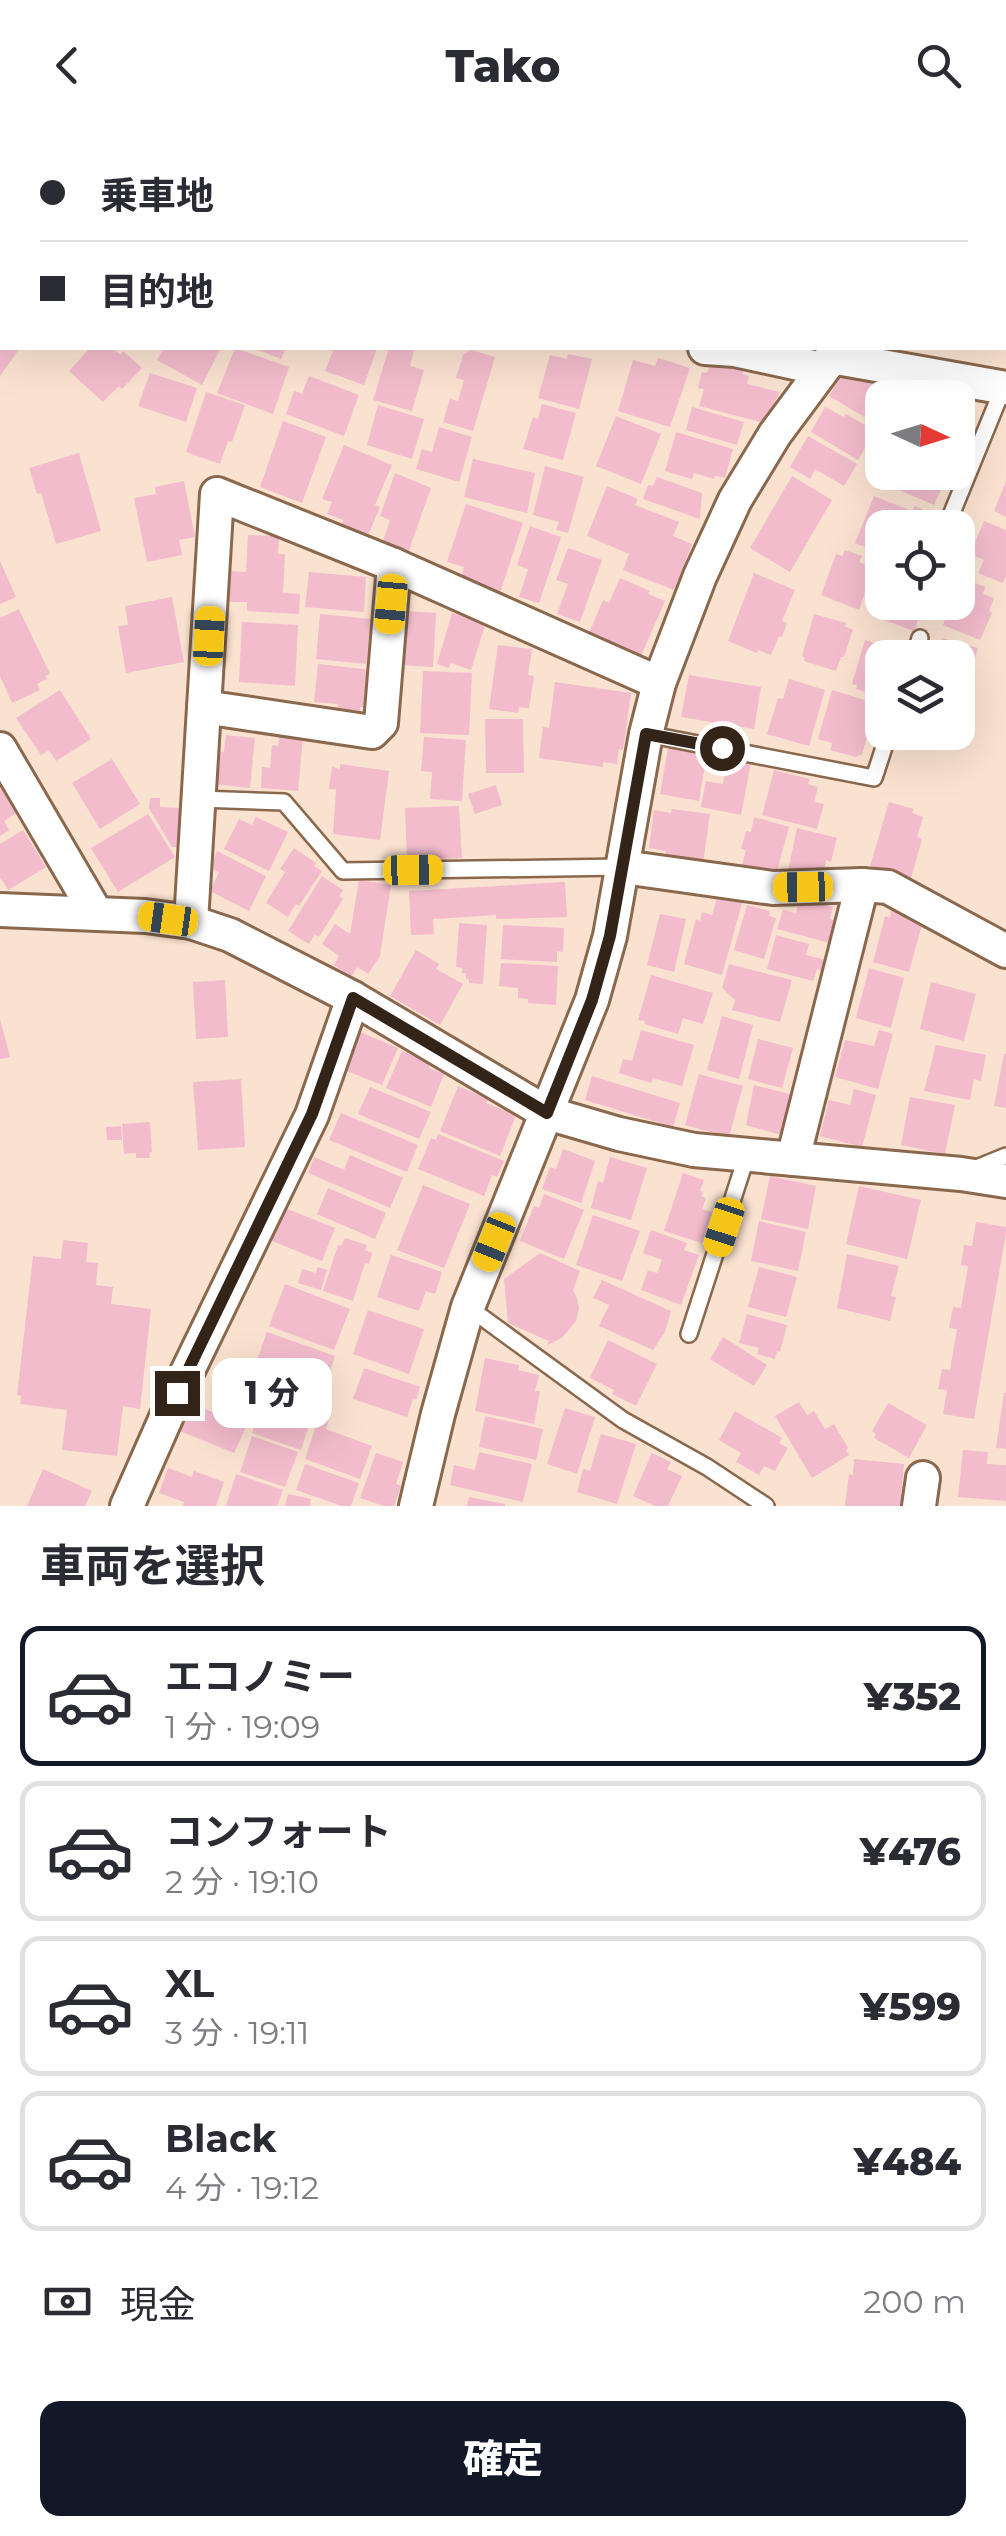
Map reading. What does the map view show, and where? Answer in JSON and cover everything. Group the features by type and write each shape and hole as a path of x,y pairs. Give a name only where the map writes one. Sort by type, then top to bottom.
{"street":[{"path":"734,350 831,358 1004,388"},
{"path":"416,1506 468,1307 592,1000 610,936 646,734 660,683 700,576 735,500 775,434 831,358"},
{"path":"191,922 217,494 394,565 660,683"},
{"path":"204,706 372,732 380,723 394,565"},
{"path":"0,749 96,913"},
{"path":"623,867 773,888 888,887 1006,950"},
{"path":"793,1159 862,885"},
{"path":"0,910 145,916 191,922 230,934 353,998 547,1113 619,1134 694,1150 1006,1181"},
{"path":"127,1506 177,1393 312,1114 353,998"}],"lane":[{"path":"954,510 1004,388"},
{"path":"646,734 874,778 883,750"},
{"path":"198,798 284,802 343,870 623,867"},
{"path":"689,1334 747,1156"},
{"path":"961,1174 1006,1156"},
{"path":"468,1307 623,1420 707,1467 766,1506"}],"building":[{"path":"0,350 19,350 0,376"},
{"path":"88,350 115,350 121,355 123,351 142,368 103,402 69,371"},
{"path":"163,350 220,350 202,385 157,360"},
{"path":"234,350 289,367 273,414 217,393"},
{"path":"258,350 285,350 281,359"},
{"path":"333,350 376,350 364,385 325,371"},
{"path":"388,350 414,350 410,366 424,370 412,411 373,400"},
{"path":"471,350 495,357 473,431 443,422 450,399 458,401 464,380 456,378 463,355"},
{"path":"568,354 592,359 579,409 538,398 550,355 567,359"},
{"path":"658,358 690,368 670,427 618,411 633,360 655,366"},
{"path":"711,362 744,368 742,374 749,376 747,384 780,392 764,423 699,406 704,389 698,388 702,372 707,373"},
{"path":"150,373 197,388 186,422 138,406"},
{"path":"842,374 872,380 865,380 865,417 829,396"},
{"path":"309,376 359,395 344,436 286,414 294,391 302,394"},
{"path":"206,392 245,405 220,464 186,452"},
{"path":"542,404 576,413 563,460 523,449 533,417 538,419"},
{"path":"378,405 424,419 412,459 367,445"},
{"path":"692,407 744,422 737,445 686,430"},
{"path":"825,407 865,425 865,448 858,460 811,432"},
{"path":"616,416 661,434 641,484 596,466"},
{"path":"283,421 326,437 302,503 260,487"},
{"path":"439,427 472,437 459,482 416,469 422,449 432,452"},
{"path":"676,432 733,449 725,478 694,473 692,479 665,471"},
{"path":"808,436 857,464 844,486 815,469 810,479 790,467"},
{"path":"344,445 392,465 375,505 380,507 367,538 341,527 343,520 327,514 332,502 322,499"},
{"path":"79,453 101,531 56,544 29,468"},
{"path":"473,459 535,473 527,513 464,497"},
{"path":"545,466 584,477 568,533 556,530 559,522 533,515"},
{"path":"395,473 431,488 408,553 382,544 390,520 380,516"},
{"path":"792,476 832,500 790,572 750,548"},
{"path":"657,477 702,493 700,519 643,499 648,485 653,486"},
{"path":"184,481 195,537 179,540 182,555 147,562 134,498 156,494 155,487"},
{"path":"1006,481 1006,517 994,511"},
{"path":"607,486 638,499 635,505 679,522 673,536 692,544 674,590 623,570 629,554 587,536"},
{"path":"899,490 941,490 934,505"},
{"path":"874,496 909,510 868,510"},
{"path":"466,504 523,523 500,593 461,578 464,567 447,562"},
{"path":"865,518 865,547 855,543"},
{"path":"984,521 1006,530 1003,583 978,573 984,560 975,556 975,542"},
{"path":"530,526 561,537 539,603 519,597 528,569 517,565"},
{"path":"248,535 279,536 278,554 285,554 283,593 300,594 299,614 247,611 247,602 226,602 228,571 246,572"},
{"path":"568,548 602,560 580,622 557,614 568,584 556,580"},
{"path":"845,550 862,556 859,562 865,564 865,593 859,610 821,595 836,554 842,556"},
{"path":"0,561 16,597 0,604"},
{"path":"309,572 366,577 364,612 305,607"},
{"path":"754,573 795,590 782,621 787,623 782,637 779,636 771,655 728,641"},
{"path":"620,578 665,601 641,656 589,633 603,600 609,603"},
{"path":"975,583 985,587 983,594 994,598 980,640 943,625 945,620 975,620"},
{"path":"172,597 184,662 126,673 118,626 128,625 125,606"},
{"path":"19,609 50,674 37,684 40,690 12,703 0,676 0,618"},
{"path":"404,611 436,613 433,667 399,665"},
{"path":"452,613 485,625 471,670 451,663 449,668 437,664"},
{"path":"320,614 371,619 366,664 316,659"},
{"path":"814,614 846,623 845,627 853,629 836,671 804,661 802,656"},
{"path":"884,620 918,620 914,631"},
{"path":"242,622 298,625 295,686 239,682"},
{"path":"865,640 865,692 852,684"},
{"path":"498,645 532,649 528,675 534,676 529,708 519,707 518,713 489,709"},
{"path":"318,664 371,670 366,707 351,710 351,715 337,713 338,704 314,702"},
{"path":"423,671 472,673 469,735 420,733"},
{"path":"689,675 761,687 754,729 681,717"},
{"path":"789,679 825,690 809,746 767,734 778,698 783,699"},
{"path":"555,682 631,693 623,750 619,749 617,764 603,762 603,767 539,758 543,727 549,728"},
{"path":"60,690 91,739 56,761 49,750 41,755 16,718"},
{"path":"832,690 865,700 862,754 856,757 830,750 832,743 818,739"},
{"path":"485,719 523,719 524,773 486,773"},
{"path":"280,734 303,737 298,791 261,788 262,767 270,768 272,745 278,746"},
{"path":"226,735 255,738 250,788 214,784 217,751 224,752"},
{"path":"424,737 466,740 462,801 430,799 432,772 421,771"},
{"path":"668,748 707,753 699,801 660,794"},
{"path":"727,758 751,763 741,815 701,807 706,781 723,784"},
{"path":"112,759 140,804 100,829 72,783"},
{"path":"340,764 389,771 380,840 333,834 336,789 329,789 332,767 340,769"},
{"path":"774,770 810,779 808,784 818,787 814,802 824,804 817,829 762,815"},
{"path":"0,784 17,813 4,821 9,830 0,836"},
{"path":"496,785 502,805 475,814 468,794"},
{"path":"150,798 160,798 160,807 181,808 178,847 172,847 149,808"},
{"path":"889,802 914,809 912,813 923,817 917,837 922,839 911,878 870,866"},
{"path":"459,806 462,858 407,860 405,808"},
{"path":"672,809 710,814 703,863 665,857 666,851 649,848 654,810 671,813"},
{"path":"148,814 175,857 118,892 91,848"},
{"path":"256,817 288,832 269,871 224,849 239,819 252,825"},
{"path":"754,817 789,827 776,875 742,865 746,850 741,849"},
{"path":"797,828 837,838 831,862 826,860 824,870 813,867 812,872 788,871"},
{"path":"23,830 46,867 8,890 0,877 0,844"},
{"path":"294,848 322,871 288,917 266,903"},
{"path":"217,851 266,876 249,911 210,891 219,872 210,868"},
{"path":"322,876 343,890 339,896 343,899 319,937 315,934 309,944 288,931"},
{"path":"359,880 391,885 380,956 368,974 357,967 351,977 334,965 339,956 322,944 335,924 350,934"},
{"path":"565,882 567,917 496,919 496,915 433,919 434,934 411,935 409,891"},
{"path":"718,893 744,896 722,975 684,964 696,919 700,921 702,912 712,915"},
{"path":"799,901 833,907 830,919 839,922 834,944 777,929 783,910 796,913"},
{"path":"747,905 770,911 769,916 776,918 764,959 734,950"},
{"path":"891,909 923,921 909,972 873,962 885,916 890,918"},
{"path":"660,914 686,919 674,972 647,965"},
{"path":"459,923 487,925 483,984 469,983 462,968 456,967"},
{"path":"503,925 564,928 563,952 557,951 557,962 501,959"},
{"path":"776,935 809,944 806,955 825,960 813,981 767,969"},
{"path":"416,950 439,964 436,969 463,984 440,1025 390,996"},
{"path":"501,963 558,966 556,1005 528,1003 528,999 518,998 518,988 499,986"},
{"path":"729,964 792,980 780,1022 732,1010 735,1000 722,988"},
{"path":"869,968 904,978 891,1028 856,1018"},
{"path":"651,975 713,993 703,1024 683,1018 678,1034 638,1020"},
{"path":"225,980 228,1037 196,1039 193,982"},
{"path":"931,982 976,994 964,1041 920,1029"},
{"path":"722,1016 753,1025 739,1079 707,1070"},
{"path":"0,1019 10,1057 0,1059"},
{"path":"641,1030 694,1045 682,1086 653,1078 651,1083 619,1073 623,1059 632,1061"},
{"path":"879,1030 893,1034 878,1089 835,1077 845,1040 874,1046"},
{"path":"360,1032 398,1048 382,1085 344,1070"},
{"path":"758,1039 793,1048 782,1088 748,1079"},
{"path":"936,1045 986,1055 981,1081 974,1079 970,1100 924,1091"},
{"path":"402,1051 444,1074 431,1107 386,1088"},
{"path":"1006,1054 1006,1108 994,1106"},
{"path":"699,1074 743,1086 729,1137 685,1125"},
{"path":"592,1076 680,1103 673,1127 585,1100"},
{"path":"241,1079 245,1147 198,1150 193,1082"},
{"path":"754,1085 793,1095 782,1135 746,1125"},
{"path":"458,1086 516,1115 500,1156 440,1131"},
{"path":"370,1087 431,1112 419,1139 358,1114"},
{"path":"854,1089 876,1095 862,1147 820,1136 829,1100 850,1105"},
{"path":"910,1097 955,1105 945,1154 901,1145"},
{"path":"341,1113 418,1145 407,1172 329,1140"},
{"path":"150,1122 150,1158 124,1154 122,1124"},
{"path":"121,1126 122,1140 107,1140 106,1127"},
{"path":"438,1134 504,1161 497,1177 492,1175 484,1196 418,1169 431,1138 436,1140"},
{"path":"563,1149 595,1161 581,1203 542,1189 550,1167 556,1169"},
{"path":"350,1155 403,1178 390,1208 308,1173 314,1157 344,1170"},
{"path":"610,1157 647,1168 631,1220 591,1208"},
{"path":"683,1173 704,1180 700,1191 706,1198 702,1209 712,1212 702,1243 664,1231"},
{"path":"770,1176 816,1186 808,1229 761,1219"},
{"path":"423,1185 470,1204 444,1268 397,1250"},
{"path":"859,1186 921,1200 907,1259 846,1244"},
{"path":"328,1188 386,1213 375,1239 317,1214"},
{"path":"544,1194 584,1210 564,1259 520,1241 534,1206 539,1208"},
{"path":"285,1208 335,1228 322,1261 272,1241"},
{"path":"593,1215 640,1231 622,1281 576,1265"},
{"path":"759,1221 806,1232 798,1271 751,1261"},
{"path":"976,1222 1006,1227 1006,1233 974,1419 943,1414 947,1390 938,1389 942,1369 950,1370 957,1329 949,1328 953,1307 961,1308 968,1266 961,1265 964,1245 972,1246"},
{"path":"651,1230 687,1243 684,1250 699,1255 681,1305 641,1290 648,1270 657,1273 662,1260 643,1253"},
{"path":"345,1238 367,1245 365,1250 372,1253 353,1301 323,1291 338,1245"},
{"path":"63,1240 88,1243 86,1262 98,1263 96,1285 113,1287 111,1304 151,1309 140,1409 123,1406 117,1456 62,1450 67,1410 20,1404 21,1396 17,1395 33,1256 61,1259"},
{"path":"540,1253 580,1271 573,1290 579,1309 576,1321 562,1338 547,1345 549,1341 508,1323 504,1279"},
{"path":"847,1254 899,1266 891,1296 896,1297 890,1321 837,1308"},
{"path":"391,1255 442,1272 435,1294 426,1291 419,1311 377,1297"},
{"path":"318,1267 327,1270 321,1290 298,1283 302,1269 316,1273"},
{"path":"759,1267 797,1277 786,1317 748,1307"},
{"path":"602,1280 671,1311 665,1332 653,1350 599,1326 609,1305 593,1298"},
{"path":"285,1284 350,1309 334,1350 269,1326"},
{"path":"368,1310 424,1329 409,1374 353,1354"},
{"path":"747,1314 787,1325 775,1359 757,1354 759,1348 739,1343"},
{"path":"267,1332 335,1356 320,1402 251,1377"},
{"path":"723,1337 767,1365 754,1386 710,1359"},
{"path":"608,1340 657,1364 636,1406 590,1378"},
{"path":"485,1358 519,1365 518,1370 539,1375 534,1424 475,1411"},
{"path":"364,1368 420,1387 407,1417 353,1399"},
{"path":"1006,1393 1006,1449 996,1448"},
{"path":"264,1397 313,1414 301,1450 252,1433"},
{"path":"218,1398 253,1412 234,1453 180,1431 191,1403 212,1412"},
{"path":"799,1402 807,1415 814,1411 825,1429 834,1424 848,1448 849,1455 812,1478 775,1416"},
{"path":"888,1403 927,1425 909,1458 874,1438 876,1434 872,1431"},
{"path":"565,1408 595,1417 577,1474 547,1464"},
{"path":"735,1411 782,1438 779,1443 788,1448 775,1471 764,1466 759,1475 736,1462 741,1453 719,1440"},
{"path":"319,1416 329,1420 326,1429 372,1446 360,1479 305,1459"},
{"path":"485,1416 543,1429 536,1460 479,1447"},
{"path":"601,1434 636,1444 617,1504 577,1492 583,1469 590,1471"},
{"path":"252,1436 298,1452 285,1487 240,1472"},
{"path":"963,1450 988,1452 987,1464 1006,1465 1006,1501 958,1497"},
{"path":"479,1452 532,1464 523,1502 450,1485 454,1465 475,1470"},
{"path":"376,1453 403,1462 394,1506 360,1498"},
{"path":"652,1453 671,1462 667,1469 682,1476 668,1506 655,1506 633,1496"},
{"path":"854,1459 904,1464 900,1506 845,1506"},
{"path":"305,1464 359,1483 351,1506 296,1490"},
{"path":"168,1468 192,1477 194,1471 224,1482 216,1506 183,1506 184,1502 159,1493"},
{"path":"43,1469 92,1491 85,1506 27,1506"},
{"path":"236,1474 283,1490 277,1506 226,1506"},
{"path":"288,1494 311,1499 310,1506 285,1506"},
{"path":"469,1497 505,1504 505,1506 467,1506"}],"route":[{"path":"177,1393 312,1114 353,998 547,1113 592,1000 610,936 646,734 722,748"}]}
